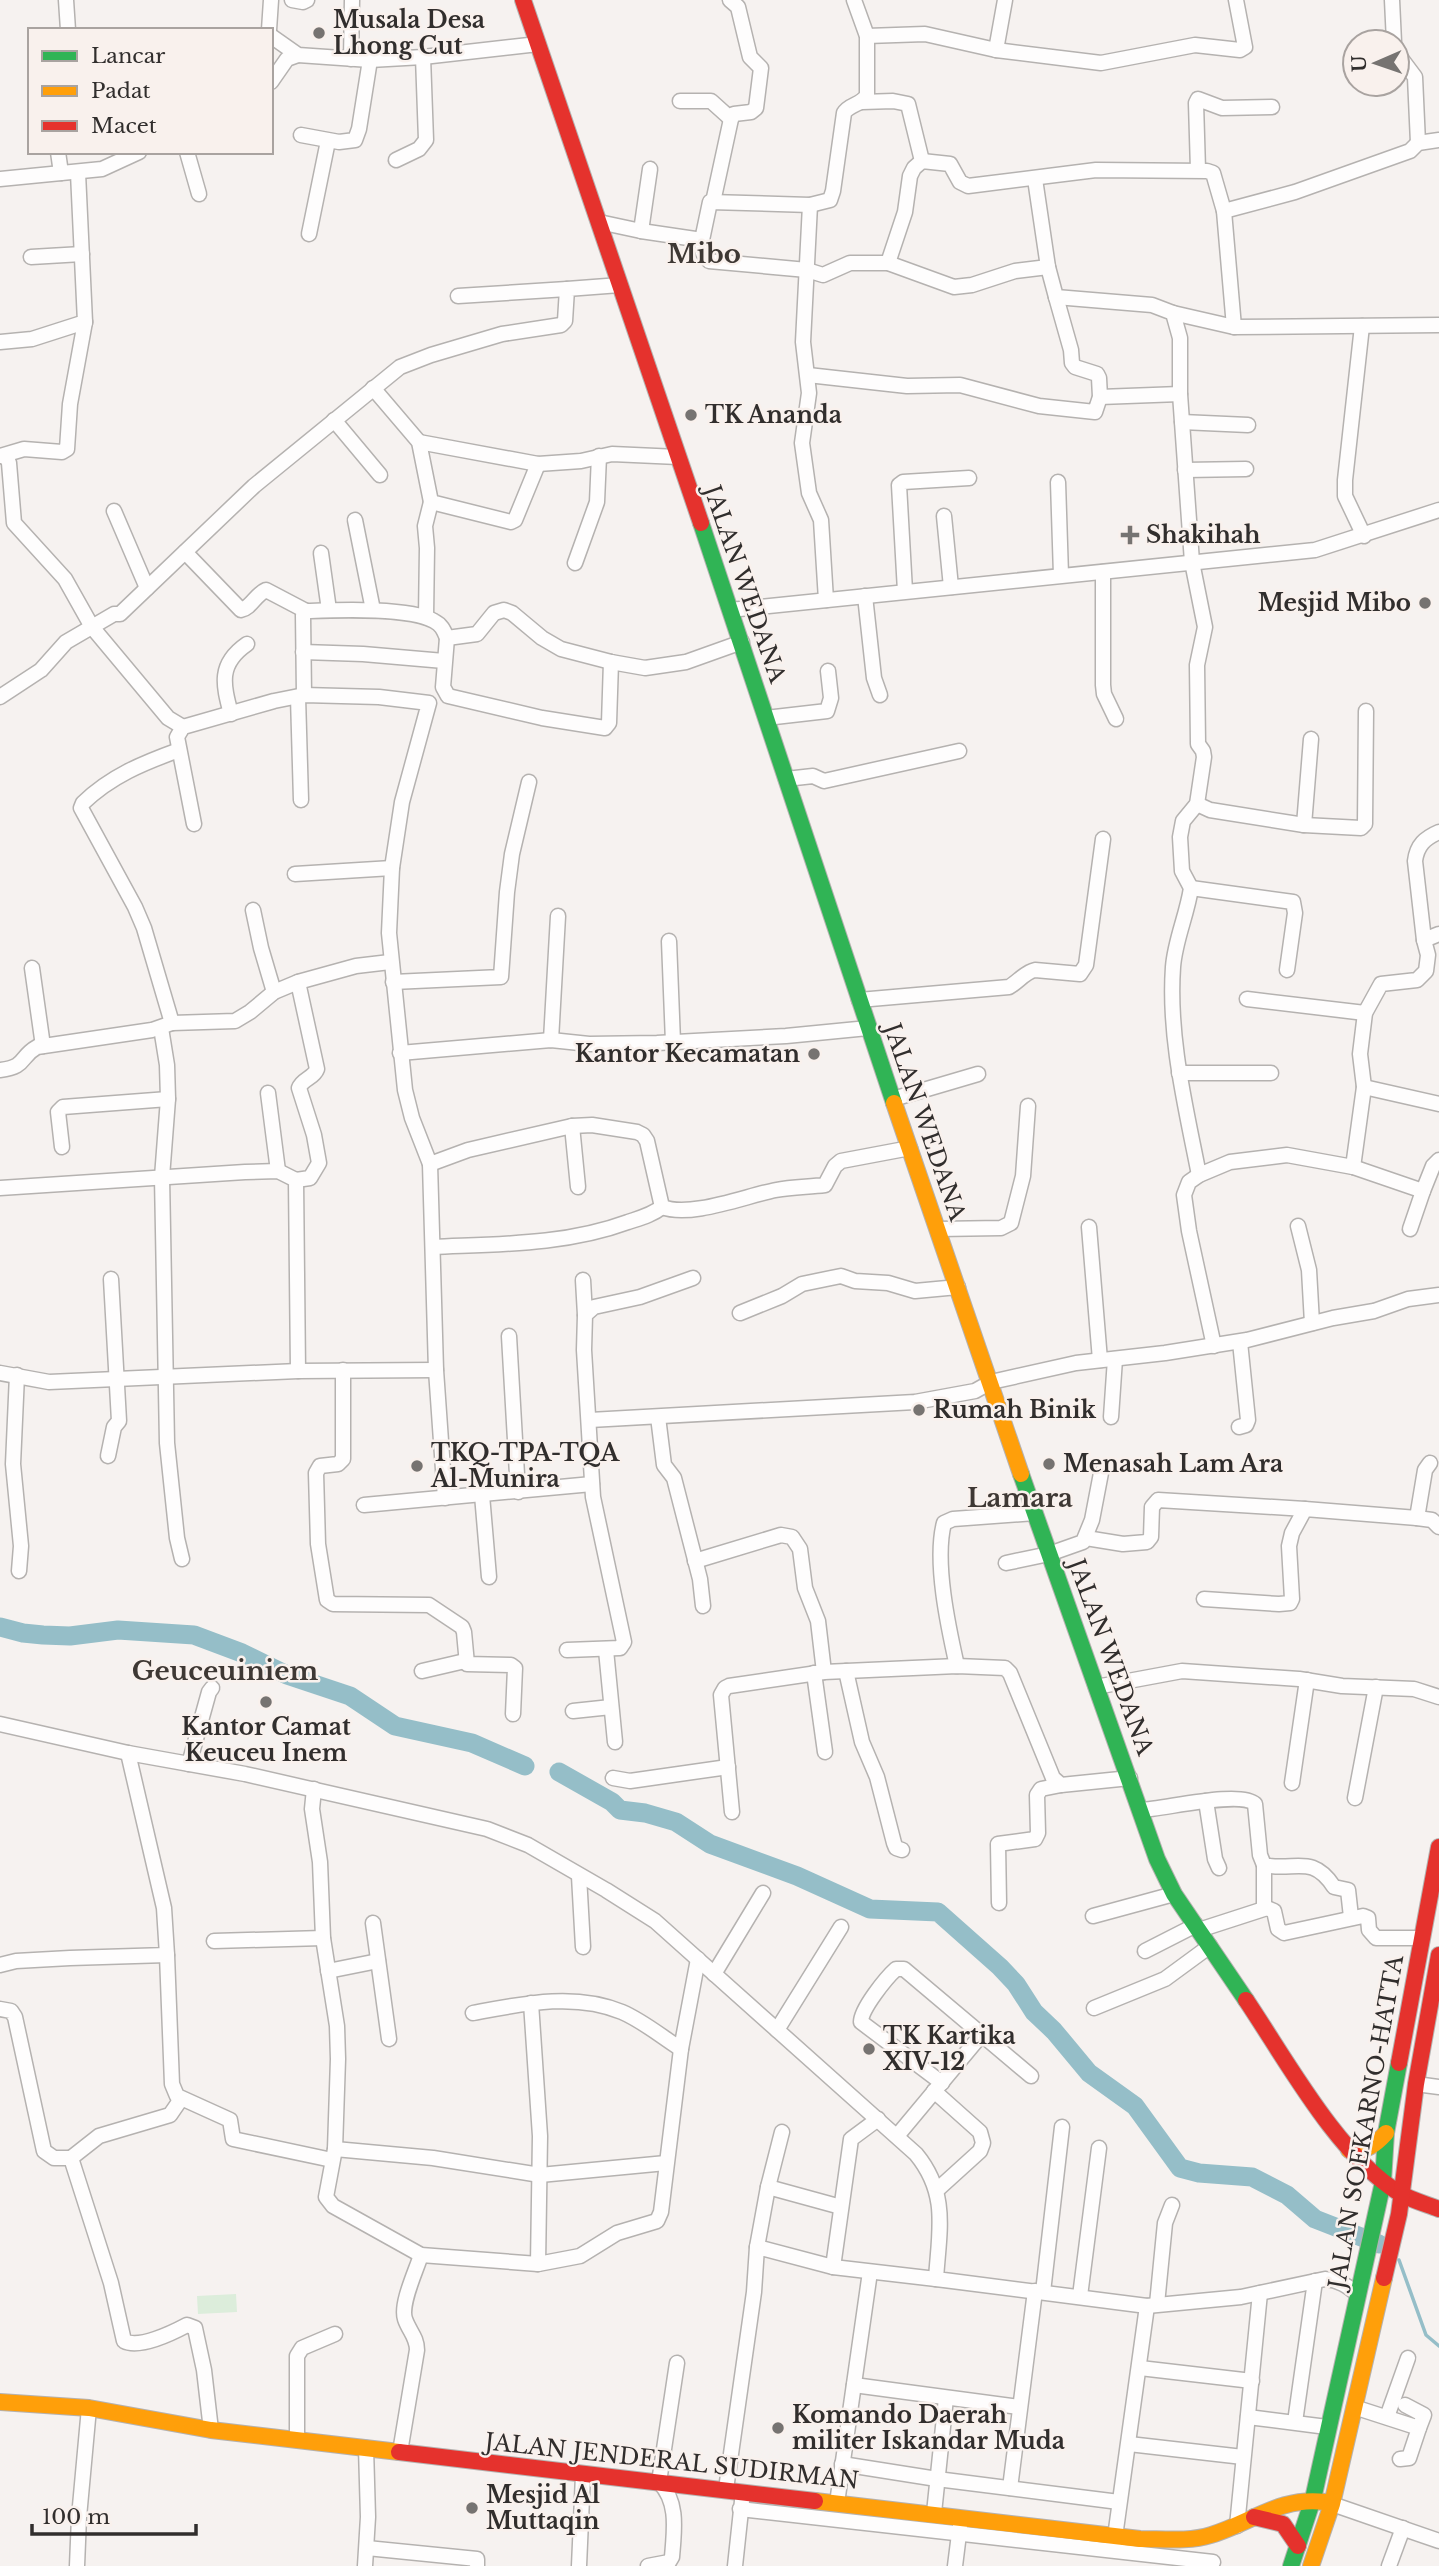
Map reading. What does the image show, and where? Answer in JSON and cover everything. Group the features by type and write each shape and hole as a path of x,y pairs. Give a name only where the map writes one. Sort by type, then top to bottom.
{"main road":[{"name":"JALAN WEDANA","path":"523,0 742,642 859,1000 1157,1859 1174,1894 1340,2140 1383,2182 1402,2195 1439,2209"},
{"name":"JALAN SOEKARNO-HATTA","path":"1292,2566 1313,2499 1327,2427 1374,2229 1383,2182 1386,2133 1439,1847"},
{"name":"JALAN SOEKARNO-HATTA","path":"1311,2566 1332,2504 1402,2195 1416,2084 1439,1955"},
{"path":"1349,2150 1366,2150 1375,2146 1386,2133"},
{"name":"JALAN JENDERAL SUDIRMAN","path":"0,2402 89,2408 211,2430 934,2513 960,2525 1114,2543 1208,2536 1285,2503 1313,2499 1332,2504"},
{"path":"1254,2517 1283,2524 1298,2546"}],"street":[{"path":"66,0 68,28"},
{"path":"270,28 271,0"},
{"path":"292,0 307,0"},
{"path":"351,59 352,0"},
{"path":"713,202 731,119 734,114 751,112 756,108 761,70 749,55 738,7 730,0"},
{"path":"854,0 867,36 867,89 862,102"},
{"path":"996,50 1005,0"},
{"path":"867,36 925,34 996,50 1101,63 1195,44 1240,50 1244,47 1245,38 1236,0"},
{"path":"1392,0 1393,28"},
{"path":"273,37 298,55"},
{"path":"273,79 287,59 298,55 370,60 538,44"},
{"path":"396,160 419,149 426,140 423,57"},
{"path":"301,135 349,142 357,137 370,60"},
{"path":"1411,72 1415,77 1418,143"},
{"path":"1198,170 1198,99 1222,108 1272,107"},
{"path":"680,100 711,101 731,119"},
{"path":"922,161 908,104 893,101 862,102 847,108 844,113 832,197 827,202 810,205 713,202 707,206 703,253 709,261 807,270 823,275 850,263 888,263 954,287 972,285 1015,271 1048,267"},
{"path":"1224,211 1285,195 1377,164 1410,151 1418,143 1439,140"},
{"path":"309,234 328,141"},
{"path":"58,154 61,173"},
{"path":"0,179 102,169 135,154"},
{"path":"188,154 199,194"},
{"path":"888,263 905,212 910,176 922,161 949,163 960,182 965,185 1097,170 1198,170 1213,173 1224,211 1234,327"},
{"path":"641,231 650,169"},
{"path":"1,456 23,449 62,452 67,449 70,404 85,322 78,173"},
{"path":"808,376 907,386 960,385 1039,406 1074,408 1091,413 1097,410 1100,397 1097,374 1075,367 1072,363 1071,350 1048,267 1035,179"},
{"path":"810,205 803,342 809,393 803,426 803,454 809,494 821,520 826,600"},
{"path":"599,222 702,240"},
{"path":"31,257 82,254"},
{"path":"458,296 620,285"},
{"path":"0,697 40,670 61,646 114,614 120,614 254,485 400,367 502,334 561,325 565,321 568,289"},
{"path":"1056,297 1152,305 1173,313 1234,327 1439,325"},
{"path":"1173,313 1180,338 1180,394 1192,562 1205,627 1197,665 1198,744 1204,757 1197,804 1183,821 1182,871 1191,888 1173,965 1179,1073 1199,1175"},
{"path":"0,342 32,339 85,322"},
{"path":"1362,326 1345,496 1364,536"},
{"path":"373,388 419,442 431,502 425,525 428,548 426,617"},
{"path":"1100,397 1180,394"},
{"path":"334,420 380,475"},
{"path":"1182,422 1248,425"},
{"path":"419,442 538,464 581,461 618,454 678,457"},
{"path":"1,456 7,458 9,463 14,523 65,579 92,627 168,718 183,727"},
{"path":"575,563 597,502 599,456"},
{"path":"431,502 512,522 538,464"},
{"path":"1185,470 1246,469"},
{"path":"905,591 899,485 903,482 969,478"},
{"path":"1058,482 1061,575"},
{"path":"730,610 1315,550 1439,510"},
{"path":"114,511 146,588"},
{"path":"944,516 951,587"},
{"path":"355,520 373,610"},
{"path":"185,552 241,610 246,609 266,590 306,611 373,610 426,617 438,622 447,638 444,691 450,697 542,718 605,728 609,723 611,662"},
{"path":"321,553 329,610"},
{"path":"1103,572 1103,685 1104,694 1116,719"},
{"path":"865,596 874,678 880,695"},
{"path":"447,638 477,634 494,613 504,610 512,613 555,646 611,662 645,668 686,662 742,642"},
{"path":"301,800 303,615 306,611"},
{"path":"231,714 224,688 226,670 231,657 247,644"},
{"path":"303,652 363,653 444,660"},
{"path":"766,718 827,711 831,698 828,671"},
{"path":"194,824 177,737 183,727 301,696 379,697 428,702 444,691"},
{"path":"428,702 430,708 402,802 392,868 389,933 400,1053 409,1108 430,1164 436,1370 445,1498"},
{"path":"1197,804 1210,810 1304,825 1360,828 1366,824 1366,711"},
{"path":"1304,825 1311,739"},
{"path":"180,750 135,766 106,783 83,803 82,808 140,917 166,1025 168,1099 162,1177 165,1378 168,1461 182,1559"},
{"path":"786,779 813,776 824,781 959,751"},
{"path":"393,982 501,976 509,879 528,782"},
{"path":"1353,1167 1364,1087 1360,1054 1365,1013 1381,984 1417,979 1426,971 1428,955 1415,861 1416,851 1422,843 1439,832"},
{"path":"859,1000 1009,987 1018,983 1028,972 1035,970 1080,974 1086,965 1103,839"},
{"path":"295,874 392,868"},
{"path":"1191,888 1293,902 1296,913 1287,970"},
{"path":"253,910 274,992"},
{"path":"551,1040 558,916"},
{"path":"1424,940 1439,934"},
{"path":"669,941 673,1042"},
{"path":"0,1070 18,1067 31,1051 43,1046 166,1025 235,1021 274,992 298,982 356,966 390,962"},
{"path":"32,968 43,1046"},
{"path":"0,1188 278,1171 296,1180 310,1178 317,1171 319,1163 314,1135 299,1088 317,1069 298,982"},
{"path":"1247,999 1365,1013"},
{"path":"400,1053 551,1040 589,1044 673,1042 869,1028"},
{"path":"1179,1073 1271,1073"},
{"path":"893,1098 978,1074"},
{"path":"1364,1087 1439,1104"},
{"path":"268,1093 278,1171"},
{"path":"62,1147 58,1112 63,1107 168,1099"},
{"path":"938,1229 1001,1228 1012,1223 1023,1176 1028,1106"},
{"path":"430,1164 468,1150 572,1126 597,1126 637,1132 647,1141 662,1207"},
{"path":"572,1126 578,1187"},
{"path":"433,1247 582,1236 651,1214 662,1207 678,1210 698,1208 778,1190 825,1185 835,1166 841,1161 910,1148"},
{"path":"1214,1346 1189,1231 1184,1195 1189,1182 1230,1162 1287,1154 1353,1167 1423,1191"},
{"path":"1410,1229 1433,1166 1439,1160"},
{"path":"296,1180 298,1371"},
{"path":"1298,1226 1309,1270 1312,1323"},
{"path":"1089,1227 1107,1359 1111,1417"},
{"path":"740,1313 782,1296 802,1283 841,1276 855,1281 888,1283 915,1291 958,1287"},
{"path":"585,1315 594,1307 640,1297 693,1278"},
{"path":"108,1456 114,1427 119,1421 111,1279"},
{"path":"567,1650 606,1650 622,1647 624,1638 598,1527 592,1484 583,1280"},
{"path":"590,1420 915,1402 975,1391 991,1382 1076,1363 1240,1342 1312,1323 1374,1311 1421,1296 1439,1296"},
{"path":"509,1336 518,1492"},
{"path":"1238,1427 1246,1425 1248,1420 1240,1342"},
{"path":"344,1370 343,1459 338,1464 320,1466 316,1473 318,1544 327,1600 333,1604 429,1605 461,1627 464,1632 466,1661 470,1665 514,1667 513,1714"},
{"path":"0,1373 49,1382 298,1371 436,1370"},
{"path":"17,1375 7,1464 21,1546 19,1571"},
{"path":"658,1417 664,1465 674,1478 695,1561 703,1606"},
{"path":"1417,1518 1425,1470 1430,1463"},
{"path":"1086,1538 1101,1473"},
{"path":"364,1505 592,1484"},
{"path":"482,1495 489,1577"},
{"path":"1006,1563 1049,1554 1086,1538 1123,1544 1147,1542 1151,1537 1152,1507 1158,1500 1417,1518 1432,1520 1439,1527"},
{"path":"1204,1599 1279,1604 1290,1602 1289,1546 1292,1533 1305,1510"},
{"path":"957,1666 944,1595 944,1523 953,1519 1035,1513"},
{"path":"695,1561 782,1535 792,1537 800,1549 805,1588 818,1621 825,1752"},
{"path":"606,1650 615,1742"},
{"path":"422,1671 466,1661"},
{"path":"732,1812 722,1695 725,1688 819,1673 957,1666 995,1666 1007,1670 1047,1769 1061,1785"},
{"path":"846,1671 862,1742 877,1777 894,1843 896,1848 902,1850"},
{"path":"1096,1687 1182,1671 1307,1680 1342,1686 1414,1689 1439,1696"},
{"path":"1292,1783 1307,1680"},
{"path":"1354,1798 1376,1687"},
{"path":"190,1765 212,1688"},
{"path":"573,1711 611,1707"},
{"path":"0,1724 450,1819 497,1832 528,1845 655,1921 897,2136 927,2168 937,2190 940,2216 936,2279"},
{"path":"128,1753 164,1908 174,2092 181,2099 230,2120 233,2139 333,2155 433,2158 540,2175 666,2164"},
{"path":"612,1778 630,1781 728,1767"},
{"path":"999,1903 998,1844 1035,1839 1038,1833 1037,1795 1041,1789 1130,1778"},
{"path":"314,1789 312,1809 320,1862 323,1938 337,2026 338,2059 333,2155 326,2194 329,2204 421,2255 538,2264 580,2256 617,2234 657,2221 661,2212 681,2049 698,1959"},
{"path":"1141,1810 1164,1809 1227,1798 1248,1799 1255,1804 1260,1856 1264,1865 1264,1908"},
{"path":"1206,1801 1219,1868"},
{"path":"1264,1865 1311,1865 1334,1887 1348,1891 1351,1917"},
{"path":"579,1876 583,1947"},
{"path":"714,1974 763,1892"},
{"path":"1093,1916 1174,1894"},
{"path":"1144,1951 1198,1928 1264,1908 1274,1911 1278,1929 1284,1933 1351,1917 1368,1918 1369,1930 1376,1938 1422,1938"},
{"path":"373,1923 389,2039"},
{"path":"777,2030 841,1927"},
{"path":"214,1941 323,1938"},
{"path":"1094,2008 1165,1979 1210,1946"},
{"path":"0,1965 57,1958 167,1955"},
{"path":"328,1971 378,1961"},
{"path":"937,2190 980,2151 983,2143 980,2132 938,2087 861,2022 861,2018 892,1972 898,1968 904,1969 1031,2076"},
{"path":"473,2013 531,2003 576,2003 617,2010 633,2017 681,2049"},
{"path":"531,2003 539,2106 538,2264"},
{"path":"0,2009 11,2011 15,2017 44,2151 54,2158 71,2158 99,2136 170,2115 181,2099"},
{"path":"897,2136 982,2034"},
{"path":"1416,2084 1439,2087"},
{"path":"833,2267 851,2139 878,2119"},
{"path":"1010,2488 1019,2407 1039,2292 1062,2127"},
{"path":"726,2489 754,2292 757,2247 768,2186 782,2132"},
{"path":"1080,2296 1099,2148"},
{"path":"71,2158 111,2283 124,2342 130,2344 154,2339 187,2325 195,2328 204,2370 211,2430"},
{"path":"768,2186 841,2207"},
{"path":"1172,2205 1165,2223 1140,2368 1114,2543 1213,2562"},
{"path":"757,2247 833,2267 1152,2305 1241,2297 1315,2281 1334,2280 1345,2284 1359,2295"},
{"path":"400,2452 417,2350 416,2338 405,2320 404,2310 421,2255"},
{"path":"836,2502 870,2272"},
{"path":"1296,2422 1315,2281"},
{"path":"1237,2525 1260,2293"},
{"path":"297,2440 297,2356 302,2348 335,2334"},
{"path":"1387,2417 1408,2358"},
{"path":"648,2566 669,2563 672,2557 674,2510 670,2497 659,2482 677,2363"},
{"path":"1140,2368 1252,2381"},
{"path":"854,2385 1019,2407"},
{"path":"934,2513 946,2398"},
{"path":"1400,2459 1409,2458 1424,2415 1405,2405"},
{"path":"1354,2407 1419,2428"},
{"path":"77,2566 89,2408"},
{"path":"1248,2417 1327,2427"},
{"path":"1129,2444 1243,2457"},
{"path":"365,2566 366,2448"},
{"path":"842,2464 1119,2502"},
{"path":"579,2566 583,2474"},
{"path":"735,2566 743,2491"},
{"path":"1332,2504 1439,2541"},
{"path":"740,2509 960,2525 955,2566"},
{"path":"1389,2566 1403,2528"},
{"path":"367,2548 477,2559 477,2566"}],"green space":[{"path":"236,2294 237,2312 198,2314 197,2296"}],"waterway":[{"path":"0,1627 43,1635 70,1636 118,1630 194,1635 242,1653 287,1675 350,1696 395,1726 472,1743 525,1766"},
{"path":"559,1772 612,1802 620,1810 645,1813 676,1822 710,1844 797,1876 870,1909 938,1912 1016,1984 1034,2012 1054,2031 1089,2073 1135,2106 1180,2168 1199,2173 1252,2177 1287,2195 1315,2219 1379,2244"},
{"path":"1399,2260 1426,2335 1439,2346"}],"traffic: fast":[{"path":"701,523 894,1103"},
{"path":"1021,1474 1157,1859 1174,1894 1246,2000"},
{"path":"1291,2566 1313,2499 1383,2182 1386,2133 1399,2063"}],"traffic: slow":[{"path":"894,1103 1021,1474"},
{"path":"1349,2150 1370,2147 1386,2133"},
{"path":"1311,2566 1332,2504 1384,2278"},
{"path":"0,2402 89,2408 211,2430 399,2452"},
{"path":"815,2501 1140,2539 1176,2540 1211,2535 1294,2503 1325,2502"}],"traffic: jam":[{"path":"523,0 701,523"},
{"path":"1399,2063 1439,1847"},
{"path":"1384,2278 1399,2214 1416,2084 1439,1955"},
{"path":"1246,2000 1296,2078 1355,2155 1376,2176 1399,2193 1439,2209"},
{"path":"399,2452 815,2501"},
{"path":"1254,2517 1283,2524 1298,2546"}],"place":[{"name":"Musala Desa Lhong Cut","path":"319,33"},
{"name":"TK Ananda","path":"691,415"},
{"name":"Shakihah","path":"1130,535"},
{"name":"Mesjid Mibo","path":"1425,603"},
{"name":"Kantor Kecamatan","path":"814,1054"},
{"name":"Rumah Binik","path":"919,1410"},
{"name":"Menasah Lam Ara","path":"1049,1464"},
{"name":"TKQ-TPA-TQA Al-Munira","path":"417,1466"},
{"name":"Kantor Camat Keuceu Inem","path":"266,1702"},
{"name":"TK Kartika XIV-12","path":"869,2049"},
{"name":"Komando Daerah militer Iskandar Muda","path":"778,2428"},
{"name":"Mesjid Al Muttaqin","path":"472,2508"}],"district":[{"name":"Mibo","path":"704,254"},
{"name":"Lamara","path":"1020,1498"},
{"name":"Geuceuiniem","path":"225,1671"}]}
